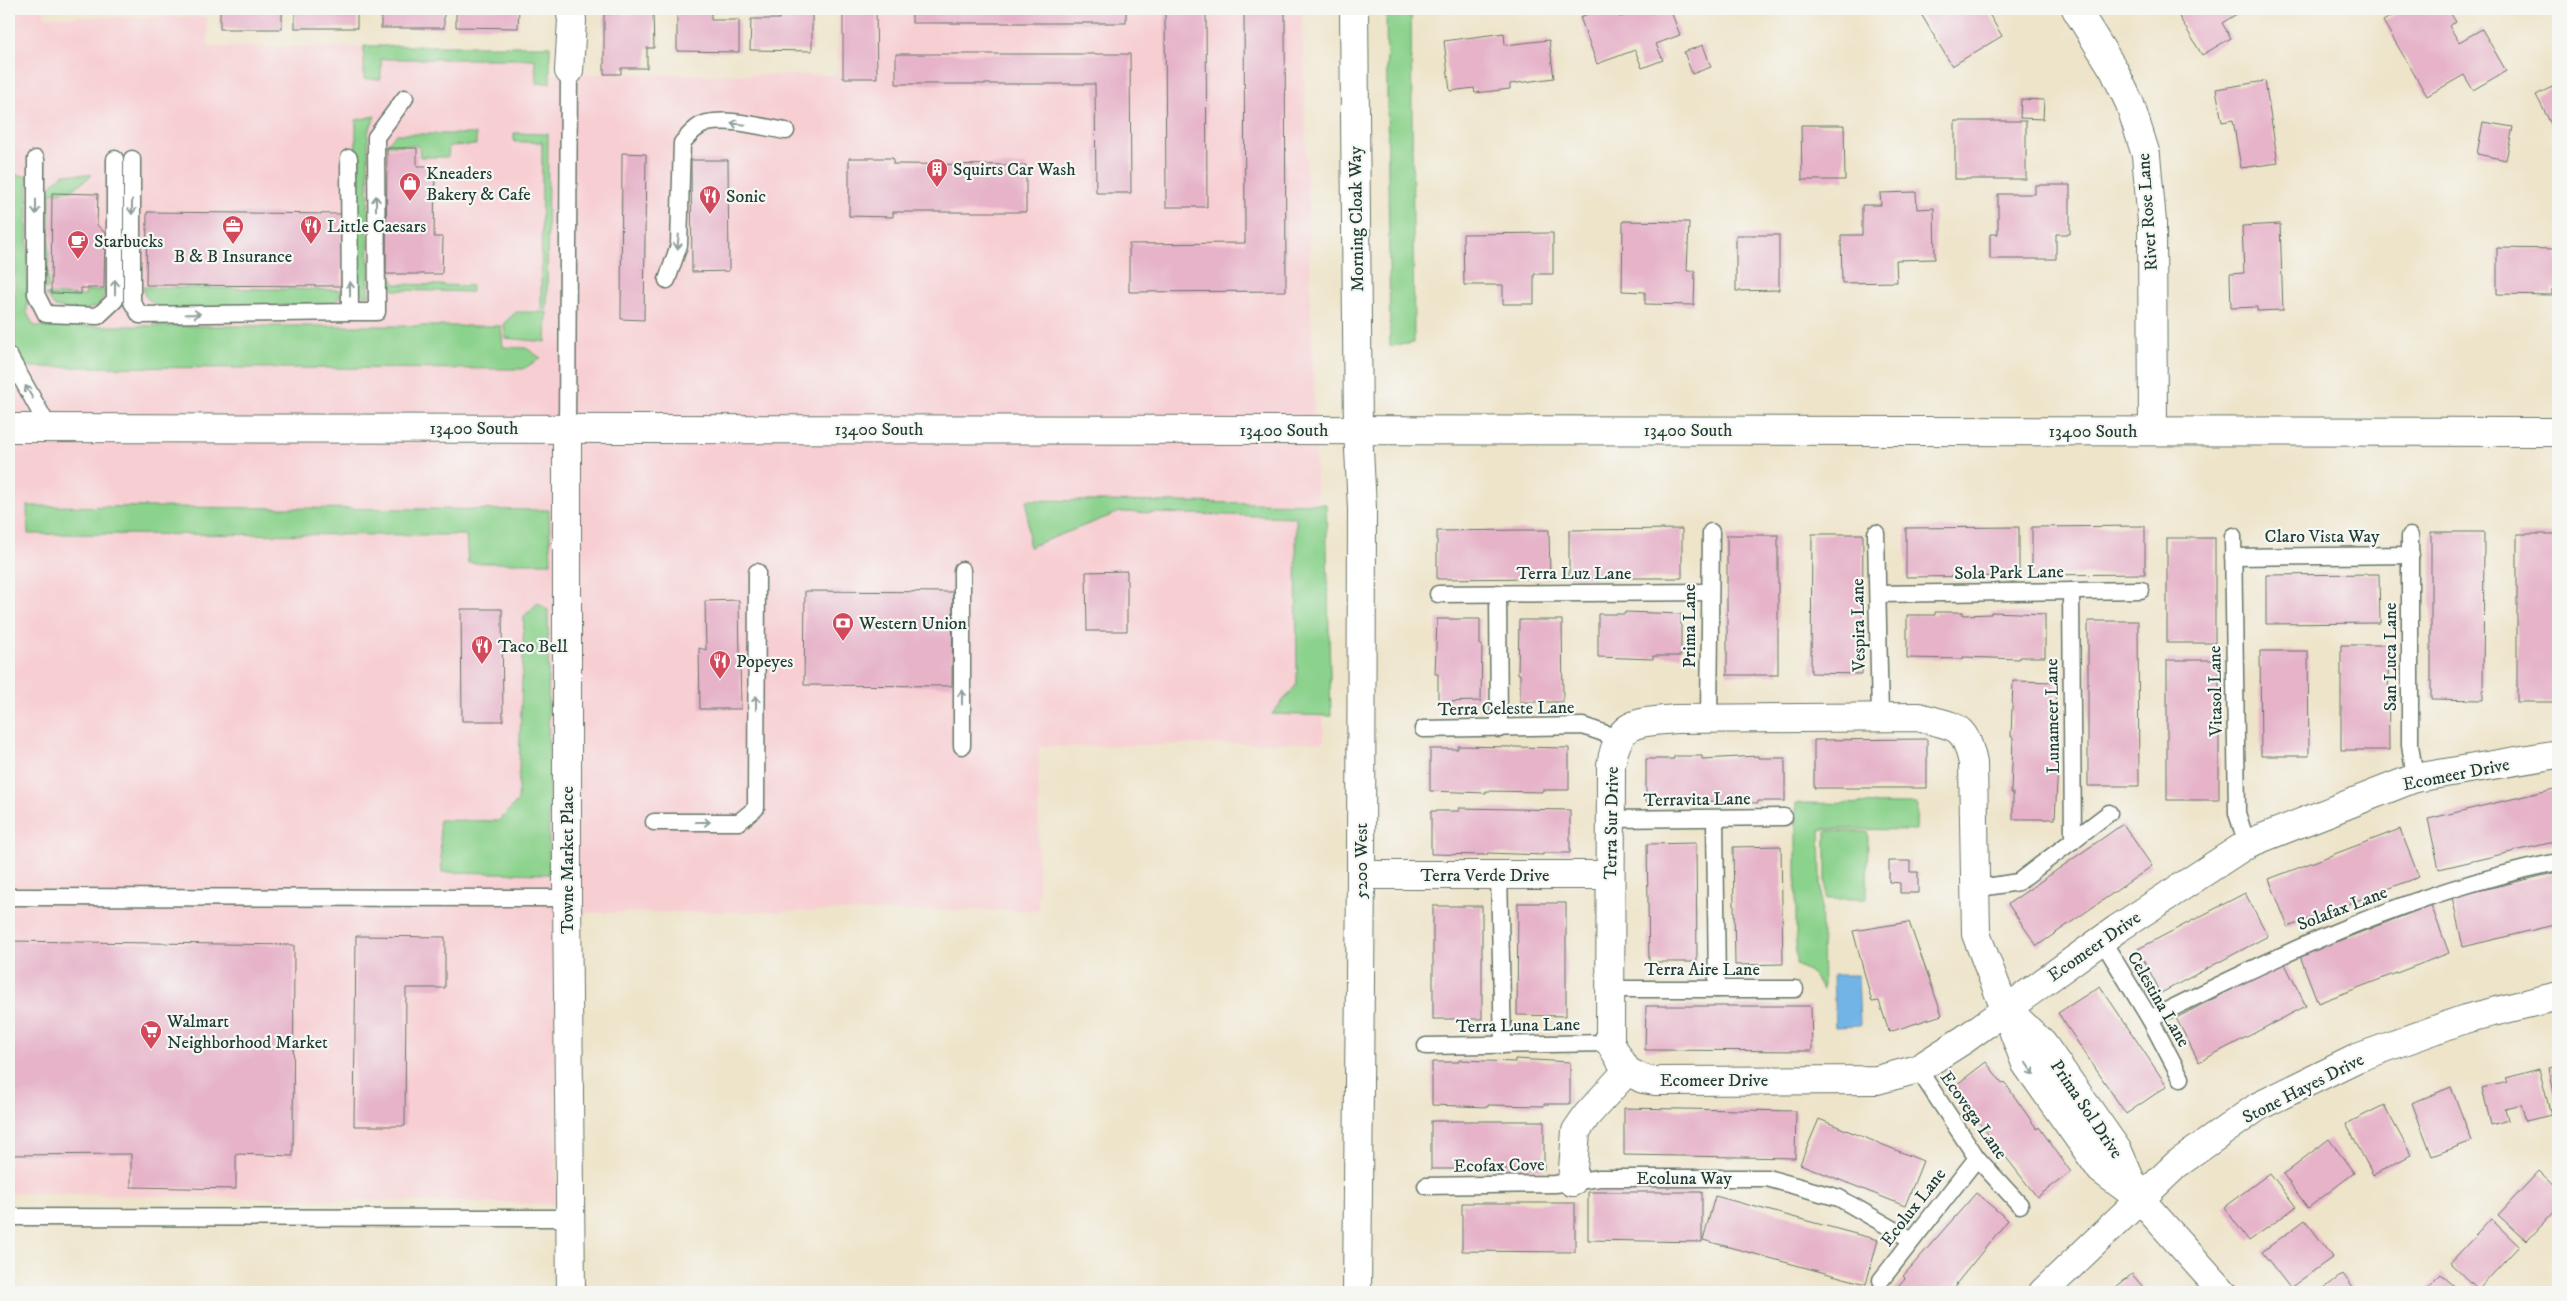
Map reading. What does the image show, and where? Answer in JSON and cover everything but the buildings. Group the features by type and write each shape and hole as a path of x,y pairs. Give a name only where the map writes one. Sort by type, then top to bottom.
{"street":[{"path":"569,71 572,20 570,9"},
{"name":"Morning Cloak Way","path":"1354,9 1358,430"},
{"name":"River Rose Lane","path":"2076,9 2114,70 2130,104 2146,155 2152,222 2153,431"},
{"name":"13400 South","path":"9,428 2558,432"},
{"name":"Towne Market Place","path":"567,429 567,898 571,1292"},
{"name":"5200 West","path":"1357,1292 1362,508 1358,430"},
{"path":"1618,738 1626,729 1640,722 1709,719 1880,717"},
{"name":"Prima Sol Drive","path":"1880,717 1919,717 1957,728 1968,740 1973,763 1976,934 2026,1064 2101,1170 2139,1198 2223,1292"},
{"name":"Terra Sur Drive","path":"1610,1043 1610,765 1618,738"},
{"name":"Ecomeer Drive","path":"1627,1071 1643,1079 1655,1081 1877,1080 1918,1069 1965,1039 2102,940 2247,844 2415,778 2558,754"},
{"name":"Terra Verde Drive","path":"1361,875 1610,875"},
{"name":"Stone Hayes Drive","path":"2043,1292 2139,1198 2177,1164 2259,1106 2357,1058 2465,1019 2558,996"},
{"path":"1572,1182 1576,1132 1587,1115 1627,1071 1610,1043"}],"lane":[{"path":"567,429 569,71"},
{"path":"36,159 36,294 46,314 98,316 115,300 124,159 132,302 140,315 377,312 376,137 405,98"},
{"path":"667,280 679,245 682,142 693,130 706,124 727,123 786,131"},
{"path":"349,158 350,312"},
{"path":"9,356 49,428"},
{"name":"Prima Lane","path":"1709,719 1711,532"},
{"name":"Vespira Lane","path":"1876,533 1880,717"},
{"name":"Vitasol Lane","path":"2233,536 2237,813 2247,844"},
{"name":"San Luca Lane","path":"2410,536 2410,745 2415,778"},
{"name":"Claro Vista Way","path":"2233,557 2411,555"},
{"path":"962,570 962,746"},
{"path":"654,822 739,822 756,808 757,572"},
{"name":"Lunameer Lane","path":"2071,590 2073,841"},
{"name":"Sola Park Lane","path":"1878,594 2141,590"},
{"name":"Terra Luz Lane","path":"1438,594 1710,592"},
{"path":"1498,594 1498,729"},
{"name":"Terra Celeste Lane","path":"1424,729 1583,726 1618,738"},
{"path":"1974,889 2018,882 2109,813"},
{"name":"Terravita Lane","path":"1610,819 1784,817"},
{"path":"1715,819 1717,989"},
{"name":"Solafax Lane","path":"2150,1019 2268,960 2337,930 2439,892 2558,862"},
{"path":"1498,875 1503,1045"},
{"path":"9,897 567,898"},
{"name":"Celestina Lane","path":"2102,940 2150,1019 2180,1078"},
{"name":"Terra Aire Lane","path":"1610,989 1795,989"},
{"name":"Terra Luna Lane","path":"1426,1046 1610,1043"},
{"name":"Ecovega Lane","path":"1918,1069 1977,1158 2020,1205"},
{"name":"Ecolux Lane","path":"1881,1280 1977,1158"},
{"name":"Ecoluna Way","path":"1572,1182 1600,1178 1767,1178 1839,1198 1912,1240"},
{"name":"Ecofax Cove","path":"1426,1186 1555,1184 1572,1182"},
{"path":"9,1217 570,1218"}],"shaded area":[{"path":"9,9 44,9 45,17 207,17 208,47 550,46 550,74 838,75 838,9 1302,9 1324,742 1039,747 1038,910 557,913 556,1204 9,1193"}],"green space":[{"path":"1386,9 1411,9 1414,343 1390,346"},
{"path":"364,46 550,46 550,83 536,83 535,59 381,59 381,79 364,79"},
{"path":"375,116 368,133 369,295 364,295 355,289 356,120"},
{"path":"514,133 548,134 547,309 541,309 542,142 514,142"},
{"path":"396,134 476,134 476,145 449,146 448,157 420,157 419,146 386,145"},
{"path":"63,174 92,175 72,190 50,193 48,289 43,289 43,193"},
{"path":"14,175 28,176 27,313 34,326 501,326 503,347 526,348 541,358 523,369 28,367 15,353"},
{"path":"386,276 391,276 395,284 472,286 472,292 394,290"},
{"path":"143,287 342,290 336,304 159,309 145,296"},
{"path":"107,290 98,306 79,311 55,307 45,294 85,296 86,291"},
{"path":"516,312 547,312 546,342 505,338 504,323"},
{"path":"1027,500 1326,504 1331,716 1272,714 1297,684 1296,517 1120,512 1029,547"},
{"path":"27,506 549,510 551,563 468,563 466,535 28,534"},
{"path":"538,603 548,610 549,874 442,872 439,820 498,821 518,801 524,616"},
{"path":"1796,803 1917,804 1916,830 1820,829 1823,990 1812,973 1796,965"},
{"path":"1826,831 1868,832 1867,899 1826,899"}],"water":[{"path":"1833,975 1858,975 1860,1026 1835,1027"}],"place":[{"name":"Squirts Car Wash","path":"937,188"},
{"name":"Kneaders Bakery & Cafe","path":"410,202"},
{"name":"Sonic","path":"710,215"},
{"name":"B & B Insurance","path":"233,245"},
{"name":"Little Caesars","path":"311,245"},
{"name":"Starbucks","path":"78,260"},
{"name":"Western Union","path":"843,642"},
{"name":"Taco Bell","path":"482,665"},
{"name":"Popeyes","path":"720,680"},
{"name":"Walmart Neighborhood Market","path":"151,1050"}]}
